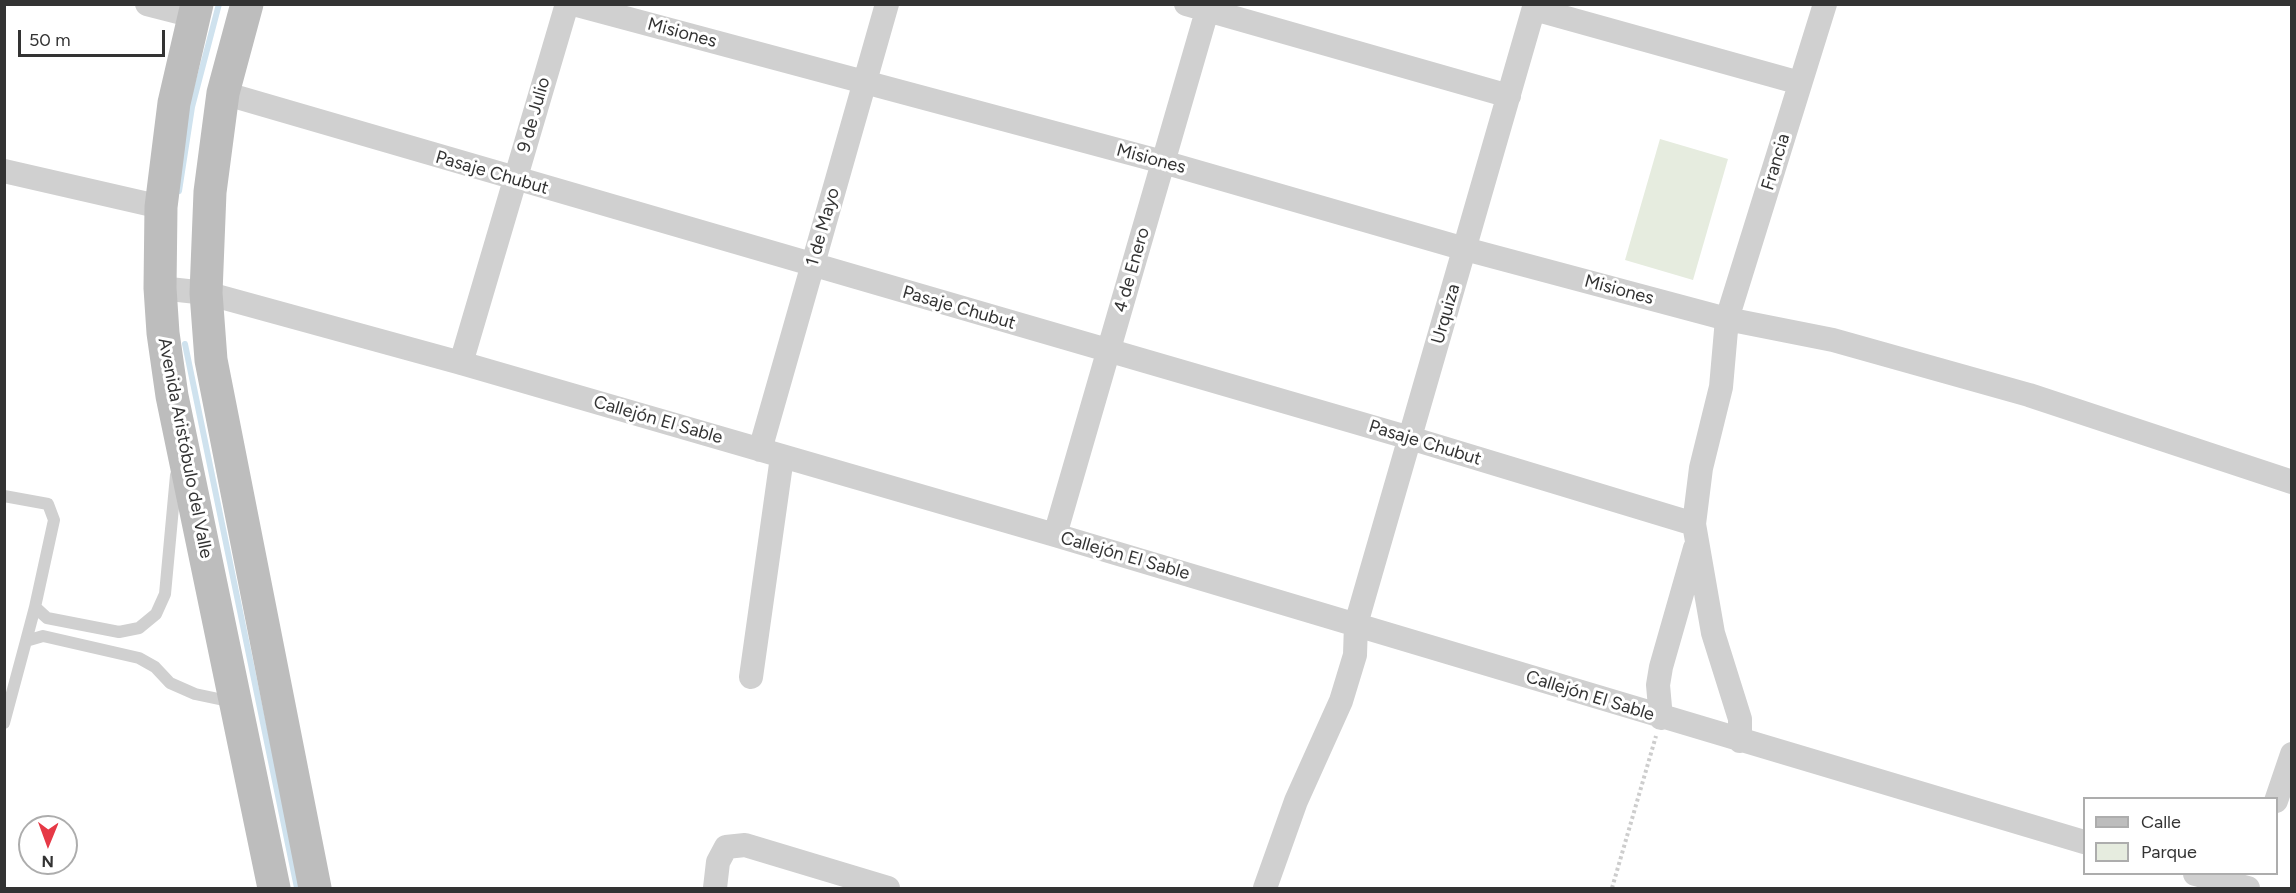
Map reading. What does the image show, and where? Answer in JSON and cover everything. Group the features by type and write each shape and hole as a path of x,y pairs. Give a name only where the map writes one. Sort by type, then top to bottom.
{"main road":[{"path":"246,4 223,93 210,192 206,293 211,360 315,888"},
{"name":"Avenida Aristóbulo del Valle","path":"195,10 174,103 161,207 160,288 163,333 181,438 274,888"}],"street":[{"path":"147,4 195,10"},
{"name":"9 de Julio","path":"461,363 567,4"},
{"name":"Misiones","path":"573,4 1163,162 1465,249 1727,319 1833,339 2029,395 2292,482"},
{"name":"1 de Mayo","path":"751,677 771,454 812,266 887,4"},
{"name":"Francia","path":"1695,533 1701,468 1723,377 1727,319 1826,4"},
{"path":"1201,7 1509,96"},
{"name":"4 de Enero","path":"1055,535 1163,162 1201,7"},
{"path":"1535,7 1800,83"},
{"name":"Urquiza","path":"1265,888 1296,801 1341,701 1355,655 1356,624 1535,7"},
{"name":"Pasaje Chubut","path":"223,93 515,180 1410,438 1695,533"},
{"path":"4,171 161,207"},
{"name":"Callejón El Sable","path":"160,288 206,293 461,363 1055,535 1356,624 1661,718 2083,841"},
{"path":"1661,718 1658,685 1661,667 1695,533"},
{"path":"1695,533 1716,644 1740,719 1740,741"},
{"path":"2278,798 2292,754"},
{"path":"715,888 718,862 726,847 745,845 888,888"},
{"path":"2202,875 2249,888"}],"lane":[{"path":"35,607 47,618 119,632 140,628 156,614 165,594 181,438"},
{"path":"4,496 48,504 54,520 35,607 4,723"},
{"path":"26,640 43,636 139,658 155,667 170,683 195,694 235,702"}],"path":[{"path":"1612,888 1661,718"}],"green space":[{"path":"1660,139 1728,159 1693,280 1625,260"}],"waterway":[{"path":"179,191 192,107 219,4"},
{"path":"185,344 297,888"}]}
